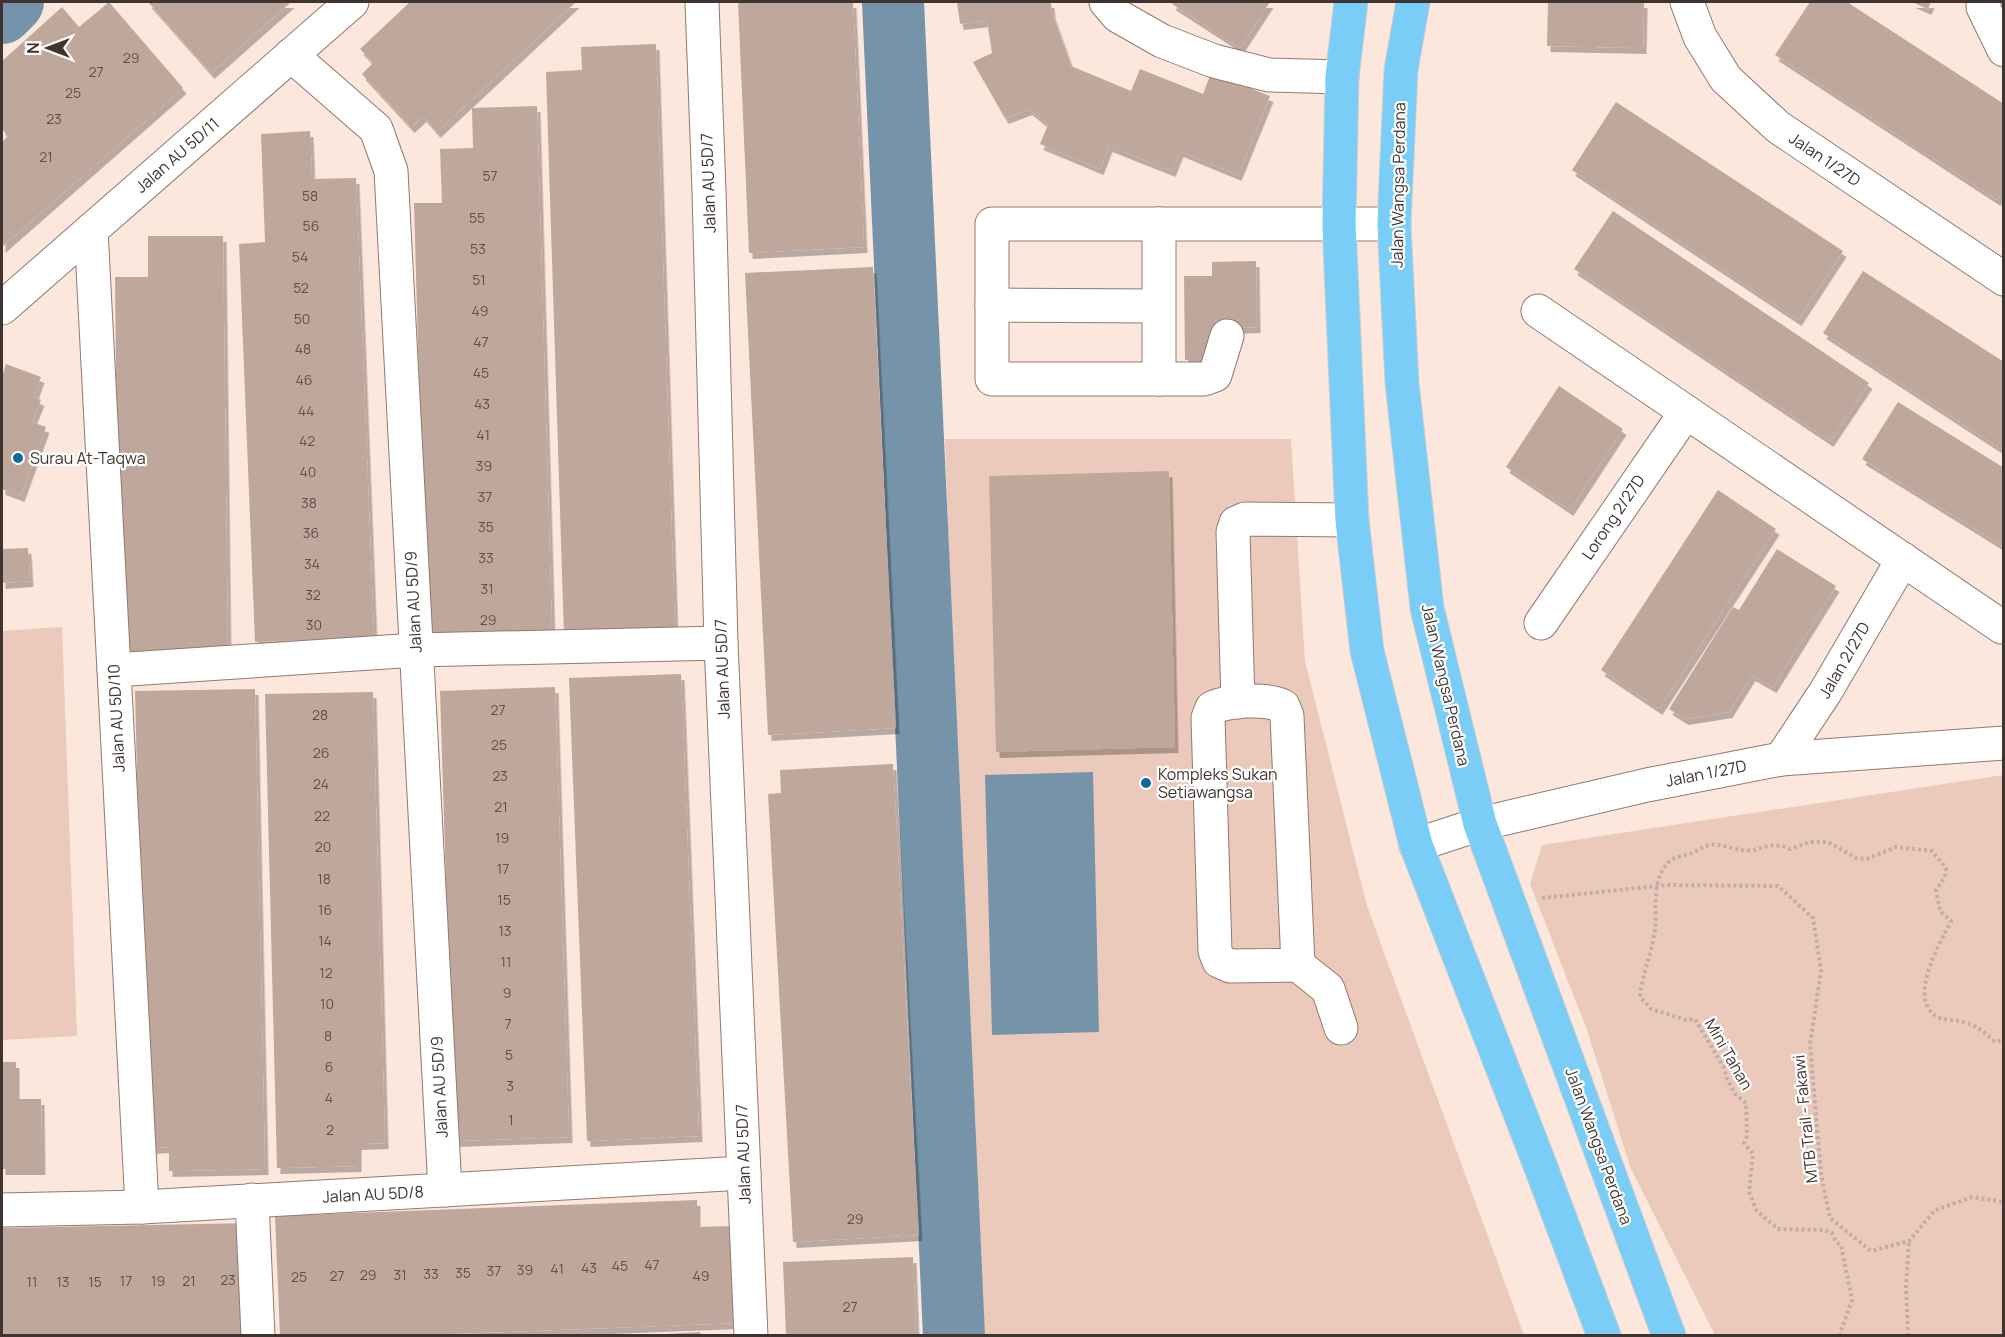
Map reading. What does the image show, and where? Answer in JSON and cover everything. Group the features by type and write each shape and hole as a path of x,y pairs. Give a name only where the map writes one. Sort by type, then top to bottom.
{"main road":[{"path":"1352,2 1342,77 1339,225 1352,520 1367,651 1416,845 1604,1335"},
{"name":"Jalan Wangsa Perdana","path":"1413,2 1401,70 1394,224 1402,383 1427,608 1480,824 1670,1335"}],"street":[{"name":"Jalan AU 5D/11","path":"2,308 352,2"},
{"name":"Jalan AU 5D/7","path":"702,2 721,643 751,1335"},
{"path":"1106,2 1118,16 1162,41 1214,61 1269,75 1342,77"},
{"name":"Jalan 1/27D","path":"1687,2 1700,37 1726,80 1778,127 2004,279"},
{"path":"1984,2 1983,7 2004,50"},
{"name":"Jalan AU 5D/9","path":"291,55 376,129 391,171 445,1190"},
{"path":"1227,336 1215,375 1204,379 992,379 992,224 1394,224"},
{"path":"1159,224 1159,379"},
{"name":"Jalan AU 5D/10","path":"91,230 142,1207"},
{"path":"992,305 1158,306"},
{"path":"1538,311 2002,627"},
{"name":"Lorong 2/27D","path":"1541,623 1686,412"},
{"path":"1238,702 1233,532 1236,523 1245,519 1352,520"},
{"name":"Jalan 2/27D","path":"1781,759 1826,691 1903,559"},
{"path":"114,670 416,650 721,643"},
{"path":"1298,965 1287,716 1283,706 1273,701 1223,702 1212,708 1208,718 1215,951 1219,961 1230,966 1298,965 1328,990 1341,1028"},
{"name":"Jalan 1/27D","path":"1416,845 1480,824 1647,785 1781,759 2004,744"},
{"name":"Jalan AU 5D/8","path":"2,1210 142,1207 744,1173"},
{"path":"252,1200 258,1335"}],"path":[{"name":"Mini Tahan","path":"1839,1335 1852,1300 1841,1245 1836,1242 1832,1233 1824,1230 1778,1228 1757,1210 1749,1192 1753,1154 1744,1143 1747,1136 1746,1103 1735,1094 1726,1079 1724,1068 1695,1019 1686,1020 1651,1009 1640,997 1642,979 1655,931 1657,886 1661,870 1673,859 1710,845 1743,851 1780,844 1790,849 1810,842 1828,842 1856,858 1867,859 1896,847 1932,851 1946,868 1945,877 1936,890 1940,910 1952,921 1933,957 1926,978 1926,1000 1930,1009 1940,1018 1969,1023 1981,1029 1995,1042 2004,1040"},
{"name":"MTB Trail - Fakawi","path":"1508,902 1657,886 1778,886 1814,918 1821,971 1810,1044 1821,1174 1830,1218 1871,1251 1909,1241"},
{"path":"1908,1335 1906,1286 1909,1241 1935,1210 1972,1197 2004,1202"}],"shaded area":[{"name":"Kompleks Sukan Setiawangsa","path":"945,439 1291,439 1305,661 1367,906 1524,1335 975,1335"},
{"path":"62,627 77,1036 2,1040 2,631"},
{"path":"2003,775 2003,1335 1715,1335 1631,1169 1587,1030 1530,884 1542,845"}],"water":[{"path":"1093,772 1099,1032 992,1035 985,775"}],"building":[{"path":"109,2 183,88 2,247 2,142 8,136 2,129 2,61 62,7 79,27"},
{"path":"148,2 291,2 211,73"},
{"path":"410,2 576,2 437,132 423,116 411,127 362,74 373,63 360,49"},
{"path":"738,2 853,2 864,247 749,253"},
{"path":"957,2 1051,2 1052,13 1071,66 1131,91 1140,69 1203,94 1211,73 1270,96 1238,175 1180,151 1172,171 1109,146 1100,169 1040,144 1048,125 1029,109 1005,118 973,62 992,53 987,21 960,24"},
{"path":"1174,2 1270,2 1240,48 1172,4"},
{"path":"1548,2 1644,2 1643,48 1547,46"},
{"path":"1810,2 1847,2 2004,104 2004,190 1997,200 1775,55"},
{"path":"1912,2 1931,2 1928,9"},
{"path":"656,44 675,632 564,636 546,72 582,70 581,47"},
{"path":"1616,102 1843,251 1798,320 1572,170"},
{"path":"537,106 552,633 426,637 414,203 442,203 440,149 473,148 472,108"},
{"path":"310,131 312,179 356,178 374,637 255,642 239,244 265,242 261,134"},
{"path":"1613,211 1869,383 1830,441 1574,269"},
{"path":"148,236 223,236 228,660 119,661 115,277 148,277"},
{"path":"1256,261 1257,327 1228,328 1228,360 1185,360 1184,276 1212,276 1212,262"},
{"path":"873,267 896,728 768,735 745,273"},
{"path":"1863,271 2004,362 2004,451 1823,333"},
{"name":"Surau At-Taqwa","path":"6,364 41,377 34,397 41,400 32,422 46,427 21,496 2,489 2,377"},
{"path":"1559,386 1623,429 1570,510 1506,467"},
{"path":"1898,402 2004,468 2004,547 1862,459"},
{"path":"1169,471 1175,747 996,752 989,476"},
{"path":"1718,490 1776,529 1659,709 1601,670"},
{"path":"28,548 30,581 2,583 2,549"},
{"path":"1777,549 1836,586 1773,687 1752,675 1729,712 1685,719 1669,709 1733,607 1739,610"},
{"path":"681,674 699,1136 587,1141 569,678"},
{"path":"555,687 569,1137 454,1141 440,691"},
{"path":"255,689 265,1169 169,1171 169,1147 146,1148 135,691"},
{"path":"373,692 385,1143 358,1144 358,1166 277,1168 265,694"},
{"path":"893,764 919,1235 793,1242 768,794 781,793 780,770"},
{"path":"2,1062 16,1062 16,1099 41,1099 42,1169 2,1169"},
{"path":"697,1200 697,1227 732,1226 736,1323 423,1335 280,1335 275,1216"},
{"path":"251,1223 253,1335 2,1335 2,1228"},
{"path":"913,1257 916,1335 786,1335 783,1262"},
{"path":"700,1332 701,1335 665,1335 665,1334"}],"waterway":[{"path":"2,13 13,2"},
{"path":"893,2 954,1336"}],"place":[{"name":"Surau At-Taqwa","path":"18,458"},
{"name":"Kompleks Sukan Setiawangsa","path":"1146,783"}]}
